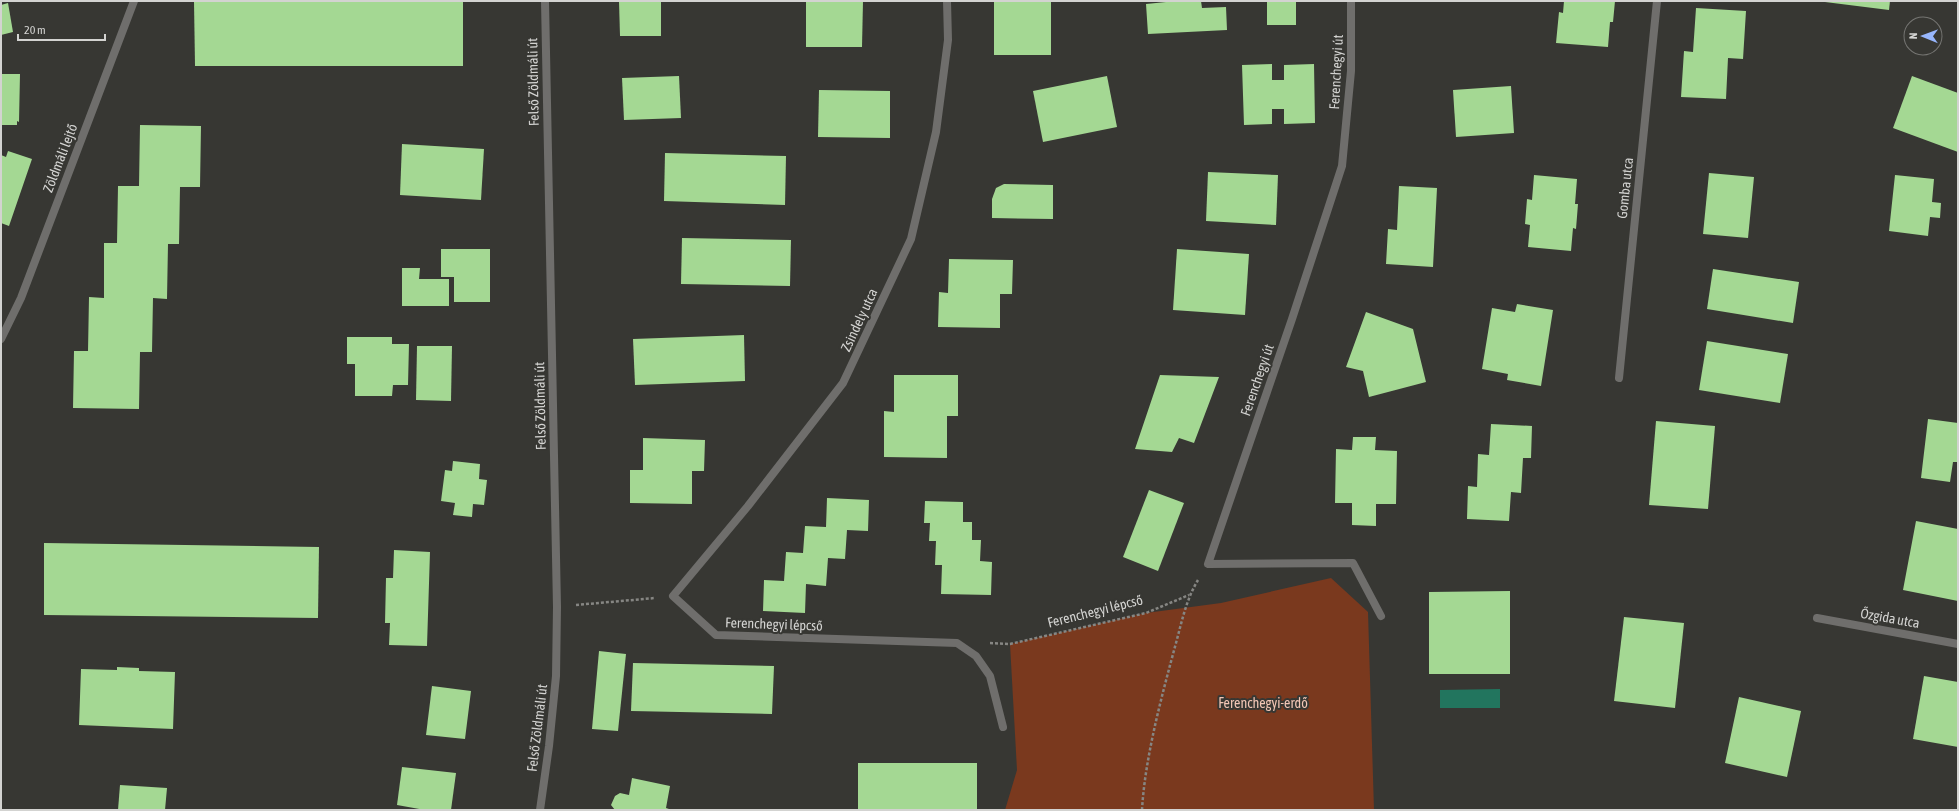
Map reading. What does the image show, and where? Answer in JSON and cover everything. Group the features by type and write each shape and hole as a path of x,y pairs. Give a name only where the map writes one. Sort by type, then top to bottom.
{"street":[{"name":"Zöldmáli lejtő","path":"1,339 21,298 134,1"},
{"name":"Felső Zöldmáli út","path":"540,810 549,746 556,676 557,607 544,1"},
{"name":"Zsindely utca","path":"673,596 748,506 844,383 911,239 936,132 948,40 947,1"},
{"name":"Ferenchegyi út","path":"1208,564 1292,319 1342,166 1351,72 1351,1"},
{"name":"Gomba utca","path":"1619,378 1657,1"},
{"name":"Zöldmáli lejtő","path":"1,331 9,323"},
{"path":"1208,564 1353,563 1381,616"},
{"name":"Ferenchegyi lépcső","path":"673,596 716,635 957,643"},
{"name":"Őzgida utca","path":"1817,618 1958,644"},
{"path":"957,643 976,656 990,676 1002,727"}],"path":[{"path":"1142,810 1144,782 1170,667 1189,595 1208,564"},
{"name":"Ferenchegyi lépcső","path":"957,643 1010,644 1146,613 1189,595"},
{"path":"557,607 673,596"}],"green space":[{"name":"Ferenchegyi-erdő","path":"1331,578 1368,612 1374,810 1005,810 1017,770 1010,644 1146,613 1221,603"}],"shaded area":[{"path":"1500,689 1500,708 1440,708 1440,690"}],"building":[{"path":"194,1 463,1 463,66 195,66"},
{"path":"619,1 661,1 661,36 620,36"},
{"path":"806,1 863,1 862,47 806,47"},
{"path":"994,1 1051,1 1051,55 994,55"},
{"path":"1176,1 1201,1 1202,8 1226,7 1227,30 1148,34 1146,4"},
{"path":"1267,1 1296,1 1296,25 1267,25"},
{"path":"1564,1 1615,1 1613,22 1610,22 1608,47 1556,43 1559,12 1563,13"},
{"path":"1817,1 1890,1 1889,10"},
{"path":"8,3 13,32 1,35 1,5"},
{"path":"1696,8 1746,11 1743,59 1728,58 1726,99 1681,97 1684,51 1693,52"},
{"path":"1272,64 1272,80 1284,80 1284,65 1314,64 1315,123 1284,124 1284,109 1272,109 1272,124 1244,125 1242,65"},
{"path":"1,74 20,74 19,122 17,121 17,125 1,125"},
{"path":"679,76 681,118 624,120 622,78"},
{"path":"1107,76 1117,127 1043,142 1033,91"},
{"path":"1912,76 1958,93 1958,152 1893,128"},
{"path":"1511,86 1514,133 1456,137 1453,90"},
{"path":"819,90 890,91 890,138 818,137"},
{"path":"140,125 201,126 200,187 180,187 179,244 168,244 167,299 153,298 152,352 140,352 139,409 73,408 74,351 88,351 89,297 104,298 104,243 117,243 118,186 139,186"},
{"path":"402,144 484,149 481,200 400,195"},
{"path":"8,151 32,159 9,226 1,223 1,155 6,157"},
{"path":"665,153 786,156 785,205 664,201"},
{"path":"1208,172 1278,175 1276,225 1206,221"},
{"path":"1709,173 1754,177 1748,238 1703,234"},
{"path":"1534,175 1577,179 1575,204 1578,204 1576,229 1573,228 1571,251 1528,247 1530,225 1525,224 1527,199 1532,200"},
{"path":"1895,175 1934,179 1932,202 1941,203 1940,218 1930,217 1928,236 1889,231"},
{"path":"1004,184 1053,185 1053,219 992,218 992,199 996,188"},
{"path":"1399,186 1437,188 1433,267 1386,264 1388,229 1397,230"},
{"path":"682,238 791,240 790,286 681,284"},
{"path":"441,249 490,249 490,302 454,302 454,277 441,277"},
{"path":"1177,249 1249,254 1245,315 1173,310"},
{"path":"949,259 1013,260 1012,294 1000,294 1000,328 938,327 939,292 948,293"},
{"path":"402,268 420,268 419,279 449,279 449,306 402,306"},
{"path":"1713,269 1799,282 1793,323 1707,309"},
{"path":"1517,304 1553,310 1541,386 1507,380 1508,374 1482,369 1492,308 1515,312"},
{"path":"1366,312 1413,329 1426,382 1369,397 1363,371 1346,367"},
{"path":"744,335 745,381 635,385 633,339"},
{"path":"347,337 392,337 392,344 409,344 408,385 393,385 392,396 355,396 355,364 347,364"},
{"path":"1707,341 1788,354 1780,403 1699,390"},
{"path":"417,346 452,346 451,401 416,400"},
{"path":"894,375 958,375 958,416 947,416 947,458 884,457 884,411 894,412"},
{"path":"1160,375 1219,377 1194,443 1179,438 1172,452 1135,449"},
{"path":"1928,419 1958,423 1958,462 1953,462 1950,482 1921,478"},
{"path":"1656,421 1715,426 1708,509 1649,505"},
{"path":"1491,424 1532,426 1531,458 1523,458 1521,493 1511,492 1509,521 1467,519 1468,486 1477,487 1478,454 1489,455"},
{"path":"1353,437 1376,437 1375,450 1397,451 1396,504 1376,504 1376,526 1352,525 1352,503 1335,503 1336,449 1352,450"},
{"path":"643,438 705,440 704,471 692,471 692,504 630,503 630,470 643,470"},
{"path":"453,461 480,464 479,479 487,480 484,505 473,504 472,517 453,515 455,503 441,501 445,470 452,471"},
{"path":"1149,490 1184,503 1158,571 1123,557"},
{"path":"827,498 869,500 868,531 847,530 845,559 828,558 826,586 806,584 805,613 763,611 764,580 784,581 786,552 803,553 805,526 826,527"},
{"path":"925,501 963,502 963,522 972,522 972,540 981,540 980,561 992,562 991,595 941,594 942,565 935,565 936,541 929,541 930,523 924,523"},
{"path":"1916,521 1958,529 1958,601 1903,590"},
{"path":"44,543 319,547 318,618 44,615"},
{"path":"394,550 430,552 427,646 389,645 390,623 385,623 386,578 393,578"},
{"path":"1510,591 1510,674 1429,674 1429,592"},
{"path":"1624,617 1684,623 1675,708 1614,701"},
{"path":"599,651 626,654 618,731 592,729"},
{"path":"633,663 774,666 772,714 631,711"},
{"path":"117,667 139,668 139,671 175,672 173,729 79,725 81,669 117,670"},
{"path":"1924,676 1958,682 1958,747 1913,739"},
{"path":"432,686 471,691 465,739 426,735"},
{"path":"1739,697 1801,711 1787,777 1725,763"},
{"path":"858,763 977,763 977,810 858,810"},
{"path":"402,767 456,773 451,810 425,810 397,805"},
{"path":"632,778 670,786 666,808 672,810 615,810 611,805 615,796 620,793 629,795"},
{"path":"120,785 167,788 165,810 118,810"}]}
